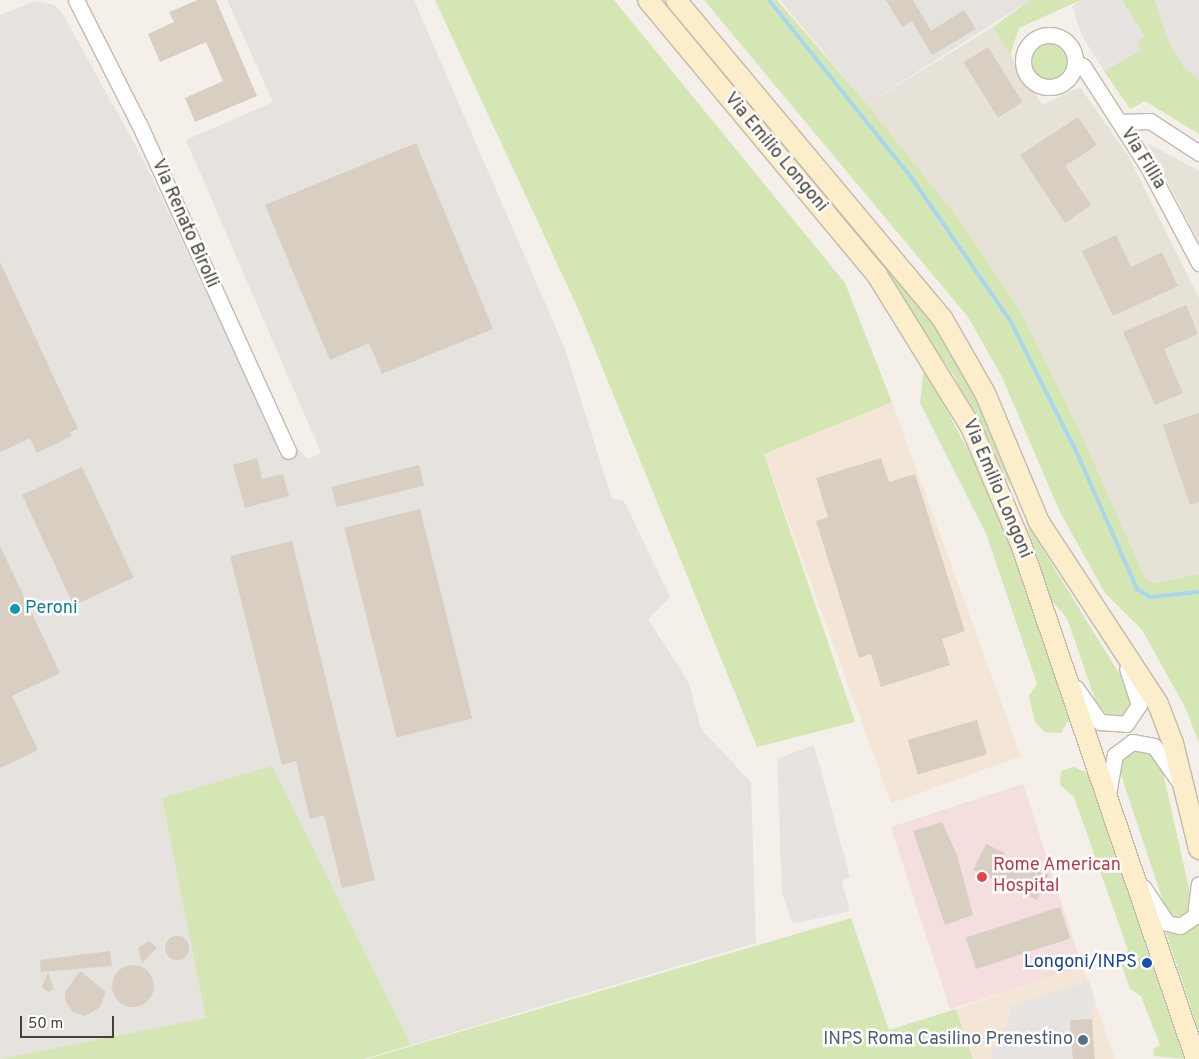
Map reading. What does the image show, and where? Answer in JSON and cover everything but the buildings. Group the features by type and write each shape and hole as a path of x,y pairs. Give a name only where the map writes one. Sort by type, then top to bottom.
{"street":[{"name":"Via Renato Birolli","path":"76,0 140,126 288,451"},
{"name":"Via Emilio Longoni","path":"648,0 877,274 929,354 997,484 1108,796 1196,1059"},
{"name":"Via Emilio Longoni","path":"676,0 942,318 988,400 1039,522 1158,704 1185,792 1199,849"},
{"name":"Via Fillia","path":"1076,63 1083,66 1120,122 1199,263"},
{"path":"1120,122 1144,119 1199,154"},
{"path":"1063,668 1100,722 1121,726 1135,717 1139,705 1135,687 1098,613"},
{"path":"1108,796 1115,755 1138,741 1154,746 1185,792"},
{"path":"1133,871 1167,923 1175,927 1186,925 1195,916 1199,884"}],"shaded area":[{"path":"227,0 414,0 565,349 612,499 624,501 670,597 648,619 689,683 701,729 751,782 756,943 411,1045 346,918 162,799 207,1018 0,1059 0,15 35,1 54,5 61,11 144,161 208,296 154,320 206,447 269,424 280,457 297,448 308,459 321,453 186,140 273,102"},
{"path":"780,0 1030,0 867,104"},
{"path":"1081,0 1122,0 1144,36 1136,42 1141,50 1104,71 1081,34 1072,6"},
{"path":"1155,0 1199,0 1199,80 1183,66 1167,38"},
{"path":"4,20 24,65 59,50 68,70 0,101 0,21"},
{"path":"993,27 1042,105 1080,87 1129,157 1199,298 1199,574 1155,583 1145,578 1080,431 1020,310 962,223 867,104"},
{"path":"1147,143 1199,171 1199,242"},
{"path":"208,296 269,424 206,447 154,320"},
{"path":"892,402 1021,756 891,803 762,449"},
{"path":"814,745 850,877 842,881 850,911 793,924 782,893 777,759"},
{"name":"Rome American Hospital","path":"1023,784 1082,967 950,1010 891,827"},
{"path":"1083,966 1115,1059 973,1059 956,1009"},
{"path":"1089,981 1095,1001 1092,1019 1071,1021 1074,1059 993,1059 991,1052 1011,1015 1009,1007"}],"green space":[{"path":"435,0 614,0 845,283 892,402 764,454 855,722 757,747 580,313"},
{"path":"704,0 777,0 867,104 962,223 1020,310 1080,431 1145,578 1155,583 1199,574 1199,743 1185,707 1142,630 1105,593 1060,512 1001,375 968,317"},
{"path":"1030,0 1081,0 1019,28 1010,55 993,27"},
{"path":"1122,0 1155,0 1167,38 1183,66 1199,80 1199,134 1145,101 1130,109 1104,71 1140,50 1136,42 1144,36"},
{"path":"1049,43 1056,44 1062,48 1066,54 1066,68 1062,74 1056,78 1049,79 1042,78 1036,74 1032,68 1031,61 1032,54 1036,48 1042,44"},
{"path":"872,256 878,257 929,315 973,388 1005,457 1011,488 954,376"},
{"path":"924,367 973,460 1013,554 1069,720 1061,733 1045,732 1035,722 1029,696 1037,684 987,536 920,403"},
{"path":"1026,522 1131,693 1132,707 1122,716 1110,717 1096,702 1067,618 1051,600"},
{"path":"1140,744 1160,759 1192,902 1191,911 1177,919 1165,907 1119,769 1125,749"},
{"path":"272,766 411,1045 364,1059 0,1059 206,1018 162,798"},
{"path":"1074,767 1087,773 1184,1059 1154,1056 1153,1049 1160,1045 1141,996 1130,989 1122,966 1128,950 1074,797 1060,785 1061,771"},
{"path":"851,918 889,1030 956,1009 973,1059 367,1059"},
{"path":"1199,924 1199,1032 1165,929 1188,932"}],"waterway":[{"path":"769,0 911,177 1011,322 1077,453 1137,589 1150,597 1199,592"}],"place":[{"name":"Peroni","path":"15,609"},
{"name":"Rome American Hospital","path":"982,877"},
{"name":"Longoni/INPS","path":"1147,963"},
{"name":"INPS Roma Casilino Prenestino","path":"1083,1040"}]}
